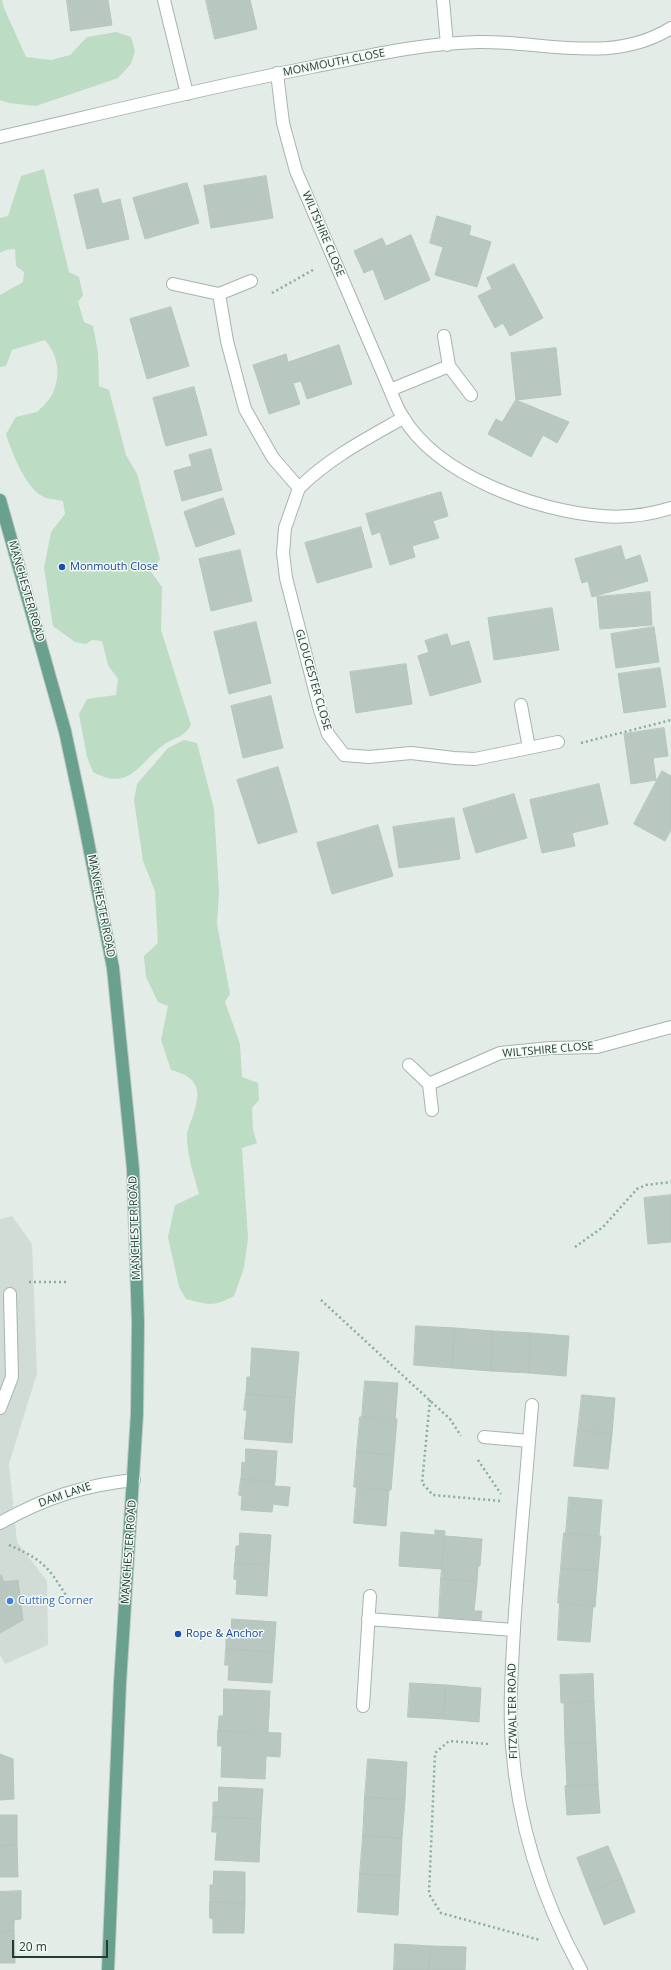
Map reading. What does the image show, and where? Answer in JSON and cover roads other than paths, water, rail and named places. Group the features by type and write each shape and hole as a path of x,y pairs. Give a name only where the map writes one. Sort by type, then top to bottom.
{"main road":[{"name":"MANCHESTER ROAD","path":"0,500 65,731 113,968 133,1169 138,1323 138,1414 119,1698 108,1970"}],"street":[{"path":"164,0 187,94"},
{"path":"443,0 448,45"},
{"name":"MONMOUTH CLOSE","path":"0,137 277,74 374,54 448,45 502,43 558,48 610,48 634,44 658,36 671,28"},
{"name":"WILTSHIRE CLOSE","path":"277,74 283,123 296,171 403,418 421,439 440,457 461,472 487,485 537,504 576,513 603,516 629,516 657,512 671,508"},
{"path":"173,284 219,294 251,281"},
{"path":"219,294 227,341 245,409 273,458 299,488"},
{"path":"444,336 449,366 471,395"},
{"path":"390,390 449,366"},
{"name":"GLOUCESTER CLOSE","path":"403,418 334,458 314,472 299,488 285,528 283,553 286,578 320,710 328,734 344,756 369,758 411,753 454,758 475,758 558,742"},
{"path":"521,705 529,748"},
{"name":"WILTSHIRE CLOSE","path":"429,1084 500,1053 550,1048 597,1047 671,1027"},
{"path":"410,1065 429,1084 432,1110"},
{"path":"0,1408 12,1377 10,1294"},
{"name":"FITZWALTER ROAD","path":"532,1405 514,1630 511,1702 512,1746 517,1791 526,1835 541,1884 554,1917 581,1970"},
{"path":"484,1437 529,1441"},
{"name":"DAM LANE","path":"0,1523 43,1501 70,1491 102,1483 134,1480"},
{"path":"363,1706 370,1596"},
{"path":"368,1619 514,1630"}],"place":[{"name":"Monmouth Close","path":"62,567"},
{"name":"Cutting Corner","path":"10,1601"},
{"name":"Rope & Anchor","path":"178,1634"}]}
